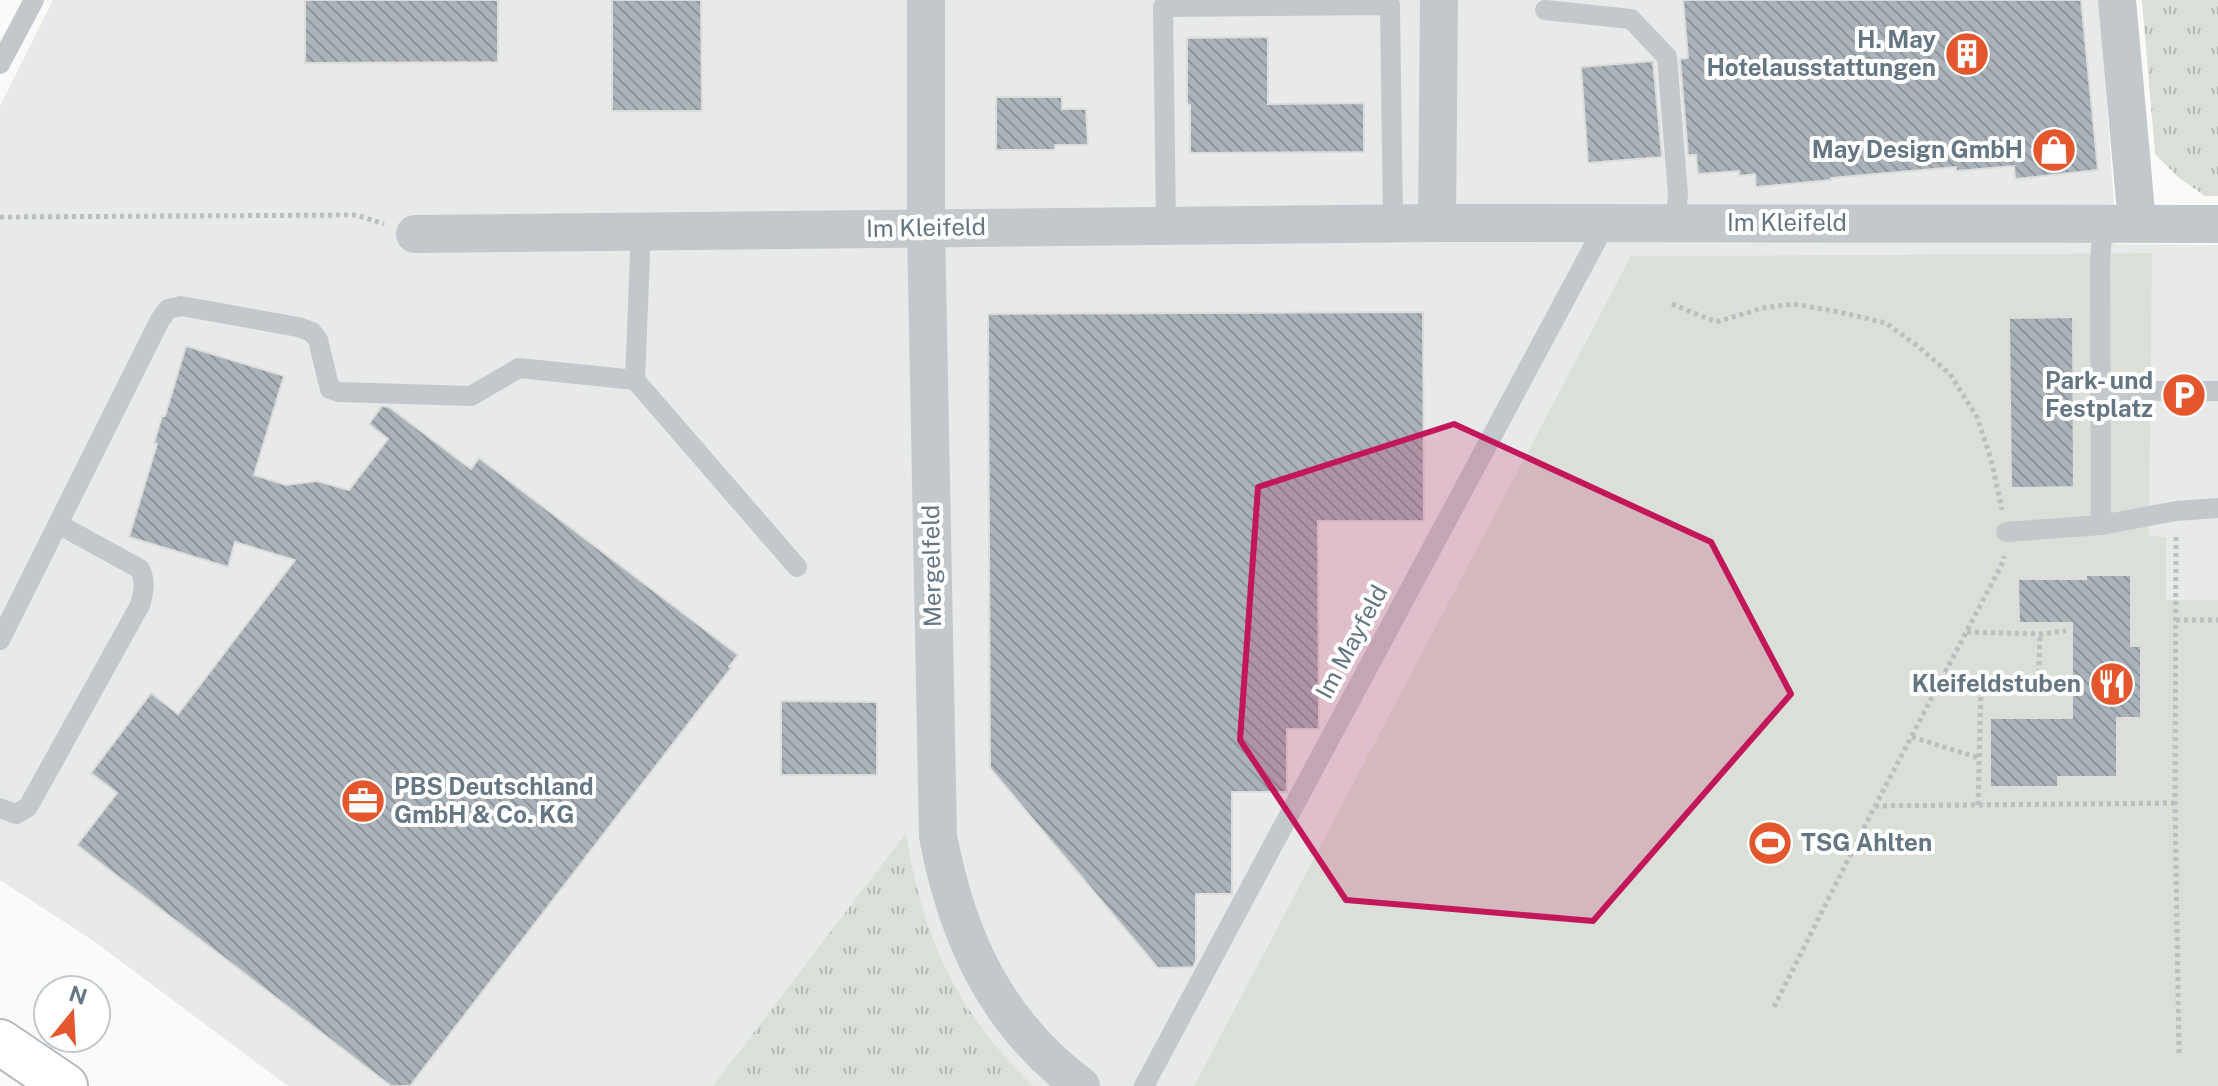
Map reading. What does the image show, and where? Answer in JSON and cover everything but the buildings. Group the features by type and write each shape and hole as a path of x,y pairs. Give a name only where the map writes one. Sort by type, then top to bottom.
{"highway":[{"path":"0,1042 65,1086"}],"street":[{"name":"Mergelfeld","path":"926,0 926,228 938,836 958,918 974,957 995,994 1049,1059 1081,1086"},
{"path":"1437,223 1439,0"},
{"path":"2117,0 2120,223"},
{"name":"Im Kleifeld","path":"415,234 1393,223 2218,224"}],"lane":[{"path":"0,64 34,0"},
{"path":"1166,226 1163,7 1390,5 1393,223"},
{"path":"1545,10 1631,19 1667,57 1678,195 1675,223"},
{"name":"Im Mayfeld","path":"1144,1086 1606,223"},
{"path":"2101,525 2100,260 2120,223"},
{"path":"635,380 641,231"},
{"path":"0,640 160,320 168,309 181,306 312,332 318,340 330,389 339,392 471,396 519,368 635,380 797,567"},
{"path":"2101,391 2218,391"},
{"path":"2006,532 2101,525 2176,511 2218,508"},
{"path":"0,808 16,814 28,807 140,605 144,591 140,569 58,524"}],"path":[{"path":"0,217 356,215 415,234"},
{"path":"1672,304 1716,322 1763,308 1794,304 1886,323 1950,374 1977,417 1991,459 2006,532 2003,562 1774,1007"},
{"path":"2176,511 2175,803 2179,1056"},
{"path":"2176,620 2218,620"},
{"path":"1967,632 2040,634 2066,631"},
{"path":"1978,805 1981,688 2038,691 2040,634"},
{"path":"1912,737 1980,758"},
{"path":"1875,806 2175,803"}],"highlighted area":[{"path":"1454,424 1711,542 1791,694 1593,921 1346,900 1240,740 1258,487"}],"shaded area":[{"path":"53,0 2099,0 2117,244 2218,245 2218,600 2165,600 2166,537 2149,537 2151,253 1632,256 1194,1086 288,1086 95,942 0,880 0,106"}],"green space":[{"path":"2142,0 2218,0 2218,196 2205,196 2178,177 2155,154"},
{"name":"TSG Ahlten","path":"2152,253 2149,536 2166,537 2166,600 2218,600 2218,1086 1194,1086 1631,256"},
{"path":"906,833 922,906 947,971 983,1030 1033,1086 713,1086"}],"place":[{"name":"H. May Hotelausstattungen","path":"1967,54"},
{"name":"May Design GmbH","path":"2054,150"},
{"name":"Park- und Festplatz","path":"2184,395"},
{"name":"Kleifeldstuben","path":"2112,684"},
{"name":"PBS Deutschland GmbH & Co. KG","path":"363,801"},
{"name":"TSG Ahlten","path":"1770,843"}]}
